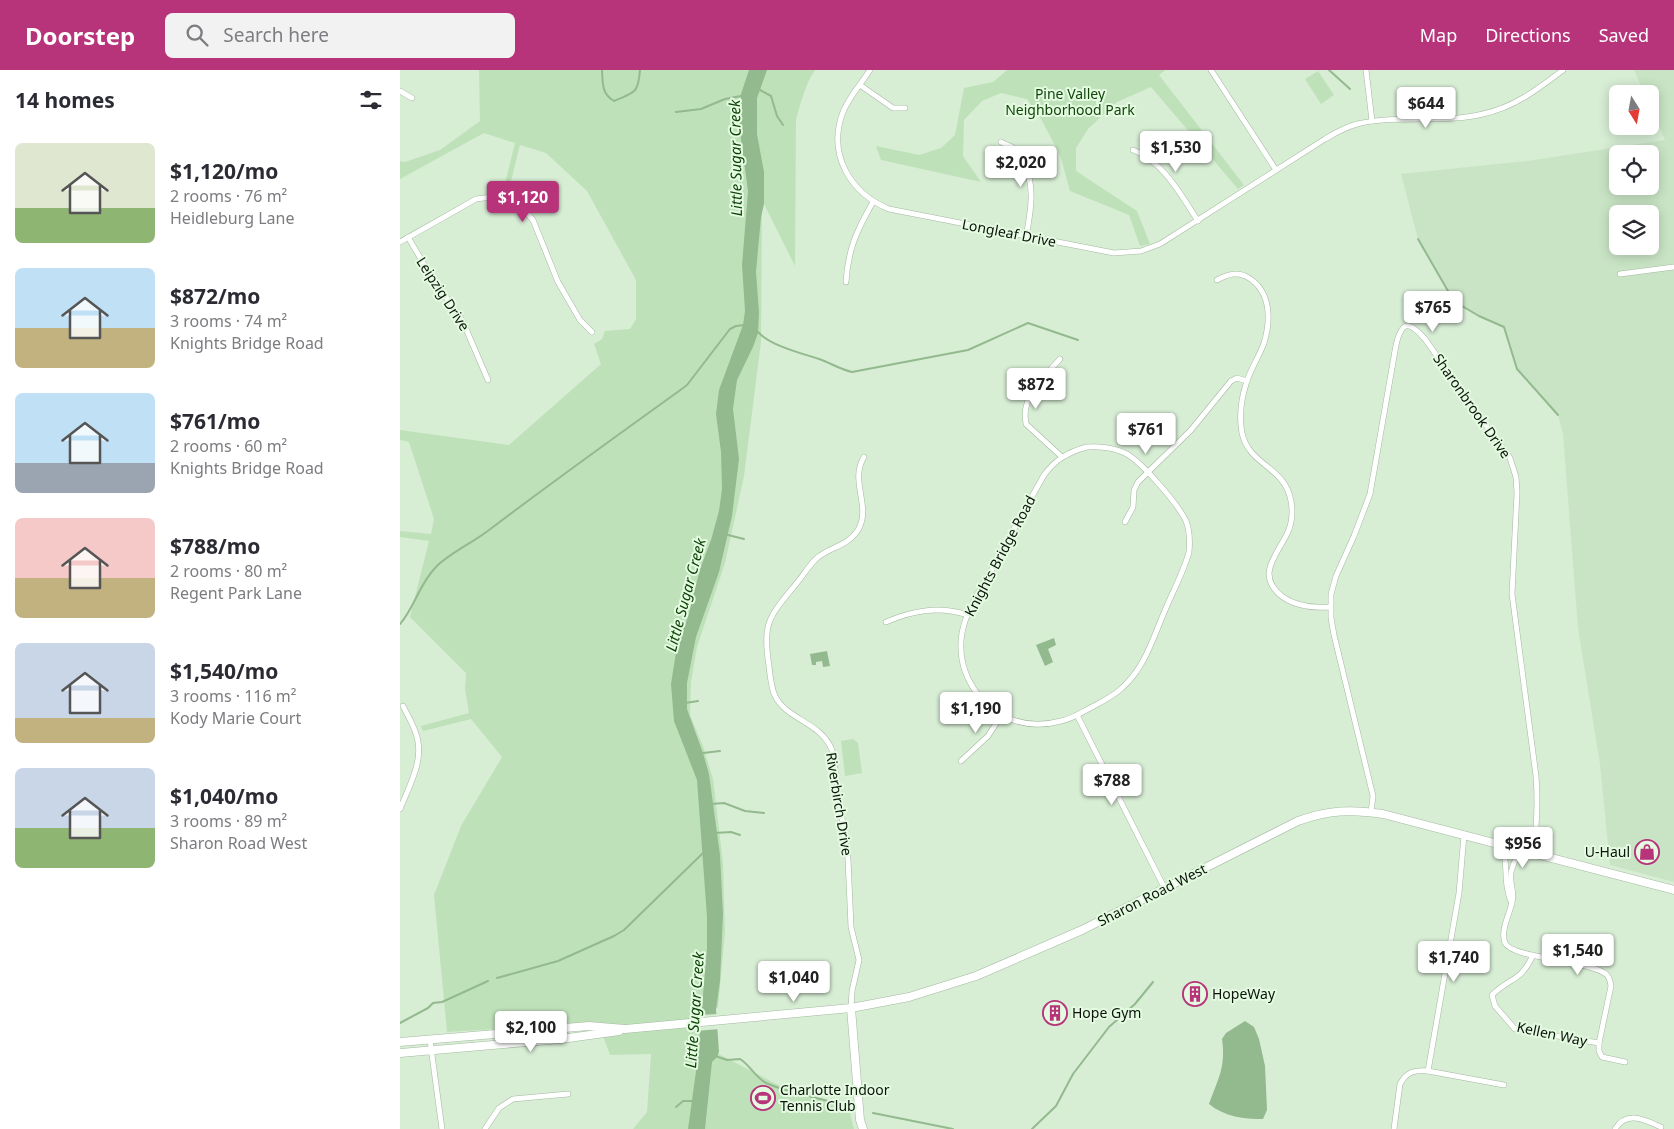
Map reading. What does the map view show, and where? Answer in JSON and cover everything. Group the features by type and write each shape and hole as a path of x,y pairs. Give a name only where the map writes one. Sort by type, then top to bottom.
{"main road":[{"name":"Sharon Road West","path":"400,1042 589,1026 625,1029 851,1008 909,997 976,976 1082,930 1298,821 1345,810 1371,812 1674,890"},
{"path":"851,1008 860,1120 863,1129"},
{"name":"Sharon Road West","path":"400,1053 570,1038 616,1032 625,1029"}],"street":[{"name":"Longleaf Drive","path":"870,70 849,100 842,114 839,125 838,149 850,179 860,192 874,202 896,210 1026,237 1101,252 1128,253 1152,248 1198,221 1276,170 1351,126 1391,119 1455,118 1490,112 1519,101 1535,92 1563,70"},
{"path":"1211,70 1276,170"},
{"path":"1366,70 1372,121"},
{"path":"860,85 893,108 905,108"},
{"path":"400,91 412,98"},
{"path":"1001,142 1017,152 1030,178 1031,204 1026,237"},
{"path":"1133,150 1146,156 1162,171 1198,221"},
{"path":"400,242 476,199 492,197 517,205 533,220 558,282 580,320 592,332"},
{"path":"846,282 850,249 861,223 874,202"},
{"name":"Leipzig Drive","path":"408,237 463,322 488,380"},
{"path":"1620,274 1674,267"},
{"path":"1217,280 1227,275 1242,274 1256,284 1262,291 1267,303 1268,322 1264,342 1247,381 1240,414 1244,439 1255,457 1282,479 1287,486 1291,500 1290,525 1270,564 1271,583 1278,592 1292,602 1310,607 1330,607"},
{"name":"Sharonbrook Drive","path":"1371,812 1373,796 1334,635 1330,607 1334,582 1370,494 1387,389 1399,331 1404,326 1413,327 1425,339 1498,440 1510,458 1514,470 1516,506 1512,594 1536,776 1538,813 1533,853"},
{"path":"1060,359 1029,396 1024,417 1026,424 1062,457"},
{"path":"1125,522 1133,506 1134,490 1138,482 1202,418 1231,381 1236,378 1247,381"},
{"name":"Knights Bridge Road","path":"1087,447 1106,447 1126,453 1139,462 1148,473 1175,504 1186,522 1190,542 1186,561 1138,670 1122,688 1111,696 1077,715 1061,721 1037,724 1012,720 993,711 974,689 966,673 962,662 962,633 968,615 1044,475 1062,457 1087,447"},
{"name":"Riverbirch Drive","path":"851,1008 852,991 859,960 851,928 848,859 832,750 826,738 814,727 786,708 776,697 771,683 765,641 767,629 776,609 813,562 825,552 852,538 860,526 863,513 858,474 864,457"},
{"path":"886,622 903,615 928,610 947,610 968,615"},
{"path":"400,808 415,773 418,756 415,731 404,706"},
{"path":"1077,715 1164,888"},
{"path":"961,761 988,736 1001,716"},
{"path":"1428,1071 1459,893 1464,835"},
{"path":"1503,846 1509,886 1513,896 1504,929 1505,941 1511,948 1606,974 1611,986 1599,1051 1602,1057 1625,1062"},
{"path":"1508,873 1522,850"},
{"name":"Kellen Way","path":"1533,955 1528,967 1520,976 1492,995 1495,1006 1515,1029 1599,1043"},
{"path":"430,1040 442,1129"},
{"path":"1394,1129 1400,1084 1409,1072 1416,1070 1428,1071 1504,1085"},
{"path":"485,1129 499,1108 509,1101 517,1098 568,1094"},
{"path":"1615,1129 1623,1120 1635,1117 1661,1127"}],"shaded area":[{"path":"749,70 767,70 757,98 757,134 764,172 764,204 756,272 759,312 758,333 737,380 733,409 739,459 732,516 719,572 696,637 687,683 687,709 709,774 720,855 723,914 720,981 716,1010 719,1052 712,1062 705,1129 688,1129 697,1064 707,949 707,917 697,780 674,721 671,684 677,646 688,617 700,569 719,511 722,489 721,452 716,414 719,390 743,325 745,311 742,265 748,191 740,132 740,108 741,94"},
{"path":"1634,70 1674,70 1674,882 1610,865 1600,764 1578,628 1563,434 1558,415 1517,369 1504,328 1462,306 1448,291 1418,239 1401,174 1527,161 1609,149 1609,195 1659,195 1659,145 1632,145 1665,140 1659,126 1659,85 1641,85"},
{"path":"1054,638 1056,645 1048,649 1053,662 1045,666 1036,645"},
{"path":"827,651 830,666 823,667 822,661 812,665 810,654"},
{"path":"1245,1021 1254,1027 1259,1039 1265,1066 1267,1110 1263,1119 1235,1116 1222,1112 1209,1104 1222,1065 1222,1039 1226,1033"}],"green space":[{"path":"479,70 815,70 806,88 796,120 795,266 762,200 761,342 744,476 725,563 697,647 691,682 690,715 703,746 713,779 723,863 725,933 718,1007 708,1012 707,1048 784,1088 849,1109 854,1129 633,1129 647,1112 651,1054 610,1055 598,1023 447,1032 434,895 461,826 502,757 471,719 423,731 421,726 469,713 465,689 466,673 410,617 429,541 400,537 400,531 431,534 434,519 409,442 400,440 400,430 509,445 601,364 594,344 602,339 605,331 630,329 636,319 636,280 587,191 546,153 520,145 508,193 503,191 515,143 484,133 400,179 400,161 405,162 440,150 480,121"},
{"name":"Pine Valley Neighborhood Park","path":"1007,70 1165,70 1159,75 1244,185 1238,189 1151,87 1117,102 1088,129 1076,148 1076,171 1137,211 1150,244 1140,246 1129,215 1070,191 1060,155 1041,119 1027,99 1001,93 982,101 964,120 963,156 981,182 881,160 876,146 919,155 941,148 955,135 964,88 993,82"},
{"path":"1318,71 1334,95 1321,104 1305,79"},
{"path":"853,739 858,743 862,773 845,776 841,741"}],"pier":[{"path":"719,1014 720,1029 696,1031 698,1015"}],"waterway":[{"path":"602,70 605,91 614,101 634,91 638,84 640,70"},
{"path":"1329,70 1350,89"},
{"path":"758,89 771,96 777,116 783,125"},
{"name":"Little Sugar Creek","path":"676,112 701,109 725,99 741,96"},
{"path":"1418,239 1448,291 1462,306 1504,327 1517,369 1558,415"},
{"path":"758,332 778,345 852,372 968,350 1028,323 1078,340"},
{"path":"400,624 410,610 425,581 441,562 483,535 559,477 687,385 730,329 745,325"},
{"path":"724,534 744,539"},
{"path":"685,703 698,701"},
{"path":"703,753 720,751"},
{"path":"711,804 724,803 745,811 764,813"},
{"path":"715,833 731,832 740,835"},
{"path":"497,978 558,961 624,930 703,853"},
{"path":"400,1023 428,1008 433,1003 442,1002 488,981"},
{"path":"1032,1129 1056,1106 1073,1074 1109,1027 1135,1004 1153,982"},
{"path":"715,1056 727,1060 740,1059 762,1080 775,1087 841,1105"},
{"path":"676,1107 683,1101 694,1101"},
{"path":"873,1113 953,1129"}],"place":[{"name":"U-Haul","path":"1647,852"},
{"name":"HopeWay","path":"1195,994"},
{"name":"Hope Gym","path":"1055,1013"},
{"name":"Charlotte Indoor Tennis Club","path":"763,1098"}]}
